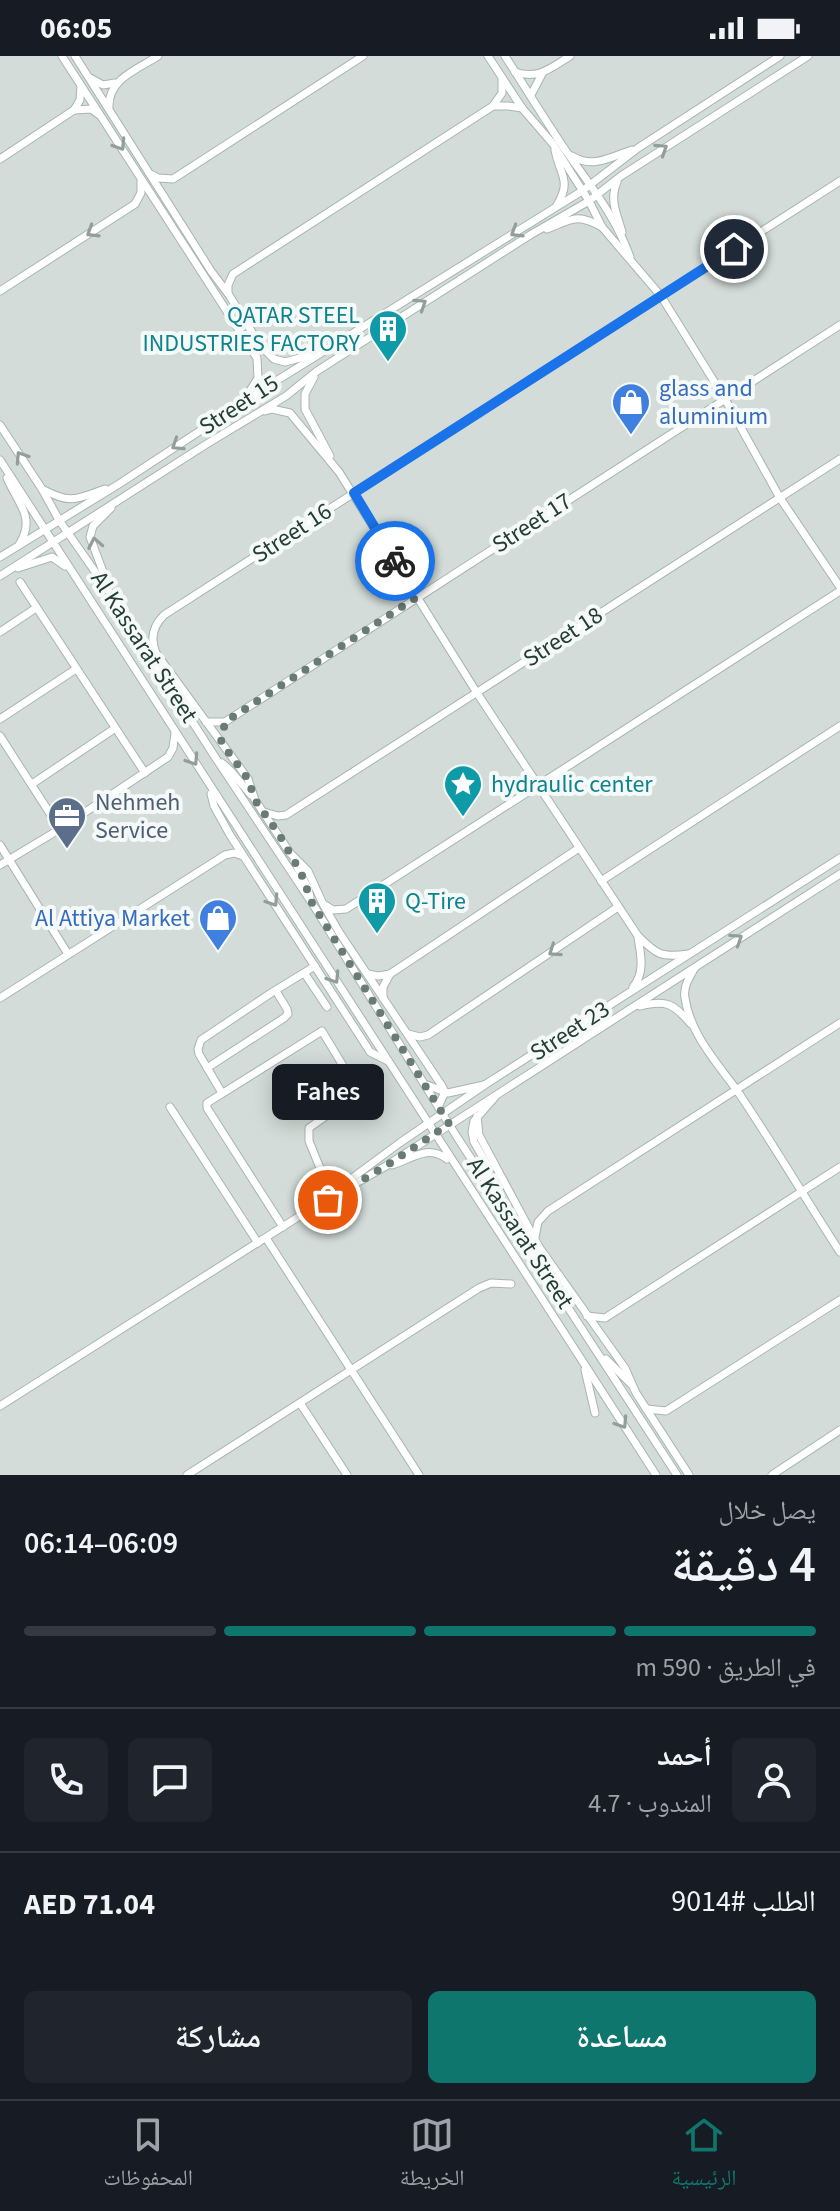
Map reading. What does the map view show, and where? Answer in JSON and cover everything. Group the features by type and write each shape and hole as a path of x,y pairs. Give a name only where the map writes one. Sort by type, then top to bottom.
{"street":[{"path":"62,56 257,358 258,378 240,404"},
{"path":"75,56 260,345 274,359 285,362 329,348"},
{"path":"110,109 110,91 117,82 158,56"},
{"path":"148,170 158,178 173,179 363,56"},
{"path":"339,932 346,909 840,589 780,498 725,399 661,296 602,227 553,144 522,108 488,56"},
{"path":"505,56 598,194 624,241"},
{"path":"515,72 542,74 570,56"},
{"name":"Street 15","path":"0,557 592,185 638,148 780,56"},
{"name":"Street 15","path":"2,574 286,396 317,371 530,235 589,201 621,176 808,56"},
{"path":"531,95 542,74"},
{"path":"88,76 103,85 117,82"},
{"path":"211,271 233,274 493,106 502,93 502,77"},
{"path":"0,159 74,110 80,100 82,85"},
{"path":"493,106 522,108"},
{"path":"74,110 91,109 100,116"},
{"path":"553,144 558,165 566,180 564,193 556,206"},
{"name":"Street 15","path":"566,150 582,161 594,163 638,148"},
{"path":"621,176 612,196 632,261"},
{"path":"0,291 135,204 141,193 141,179"},
{"path":"170,204 168,194 173,179"},
{"name":"Street 16","path":"206,722 153,646 153,631 164,615 840,181"},
{"name":"Street 15","path":"530,235 573,218 585,219 602,227"},
{"path":"229,295 227,290 233,274"},
{"name":"Street 17","path":"225,722 840,325"},
{"path":"317,371 305,394 305,409 339,472"},
{"path":"250,416 272,409 290,413 339,472 477,693 638,936 662,956 690,954"},
{"name":"Al Kassarat Street","path":"0,425 59,520 312,903 489,1187 677,1475"},
{"name":"Street 18","path":"286,815 840,459"},
{"path":"0,460 25,513 26,533 19,545"},
{"name":"Al Kassarat Street","path":"0,460 656,1475"},
{"path":"42,489 66,500 119,484"},
{"path":"112,596 90,537 93,526 121,498"},
{"path":"2,574 52,557 76,576"},
{"path":"20,582 145,773"},
{"path":"0,632 36,608"},
{"path":"0,719 76,669"},
{"path":"206,722 248,779 255,800"},
{"path":"206,722 225,722 221,742"},
{"path":"601,881 840,726"},
{"path":"32,784 114,729"},
{"path":"0,865 168,757 175,733"},
{"path":"0,736 60,829"},
{"path":"215,757 255,800 280,836 308,888 312,903"},
{"path":"208,785 214,806 230,835 370,1052 389,1062"},
{"path":"263,811 286,815 280,836"},
{"path":"225,855 230,835"},
{"path":"0,845 68,954"},
{"path":"366,973 378,976 390,974 579,848"},
{"path":"0,998 225,855 234,853 243,856"},
{"path":"290,853 308,871 339,932 442,1086 445,1092 441,1109"},
{"name":"Street 23","path":"0,1406 306,1212 428,1123 441,1109 486,1084 840,858"},
{"path":"251,867 272,883"},
{"name":"Street 23","path":"306,1212 386,1166 840,874"},
{"path":"323,904 333,910 346,909"},
{"path":"408,1034 428,1035 618,907"},
{"path":"626,995 637,983 640,974 638,936"},
{"path":"695,1029 684,993 697,965"},
{"path":"222,1093 199,1054 201,1040 315,966"},
{"path":"305,974 327,1007"},
{"path":"383,999 383,987 390,974"},
{"path":"207,1068 288,1014 276,991"},
{"path":"634,1007 658,1002 669,1004 682,1013 736,1089 840,1252"},
{"path":"535,1237 538,1222 548,1211 840,1023"},
{"path":"283,1227 207,1108 207,1103 322,1031 357,1089 357,1094 309,1128 309,1141 331,1195"},
{"path":"425,1084 445,1092 486,1084"},
{"path":"489,1187 489,1168 474,1142 472,1132 477,1116 500,1091"},
{"path":"170,1107 351,1370 419,1475"},
{"path":"477,1116 479,1135 518,1210 554,1270 625,1368 632,1385 689,1475"},
{"path":"386,1166 428,1151 441,1154 456,1168"},
{"path":"587,1316 605,1318 840,1167"},
{"path":"187,1475 479,1288 491,1283 511,1284"},
{"path":"647,1409 666,1411 840,1300"},
{"path":"602,1336 605,1318"},
{"path":"598,1352 632,1385"},
{"path":"581,1361 595,1413"},
{"path":"300,1403 347,1475"},
{"path":"661,1431 666,1411"},
{"path":"772,1475 840,1430"}],"shaded area":[{"path":"0,56 840,56 840,1475 0,1475"}],"way so far":[{"path":"328,1200 449,1124 312,903 301,873 255,800 248,779 221,742 221,736 225,722 417,597 395,561"}],"place":[{"name":"QATAR STEEL INDUSTRIES FACTORY","path":"388,363"},
{"name":"glass and aluminium","path":"631,436"},
{"name":"hydraulic center","path":"463,818"},
{"name":"Nehmeh Service","path":"67,850"},
{"name":"Q-Tire","path":"377,935"},
{"name":"Al Attiya Market","path":"218,952"},
{"name":"Fahes","path":"328,1200"}],"route":[{"path":"395,561 354,493 734,249"}]}
